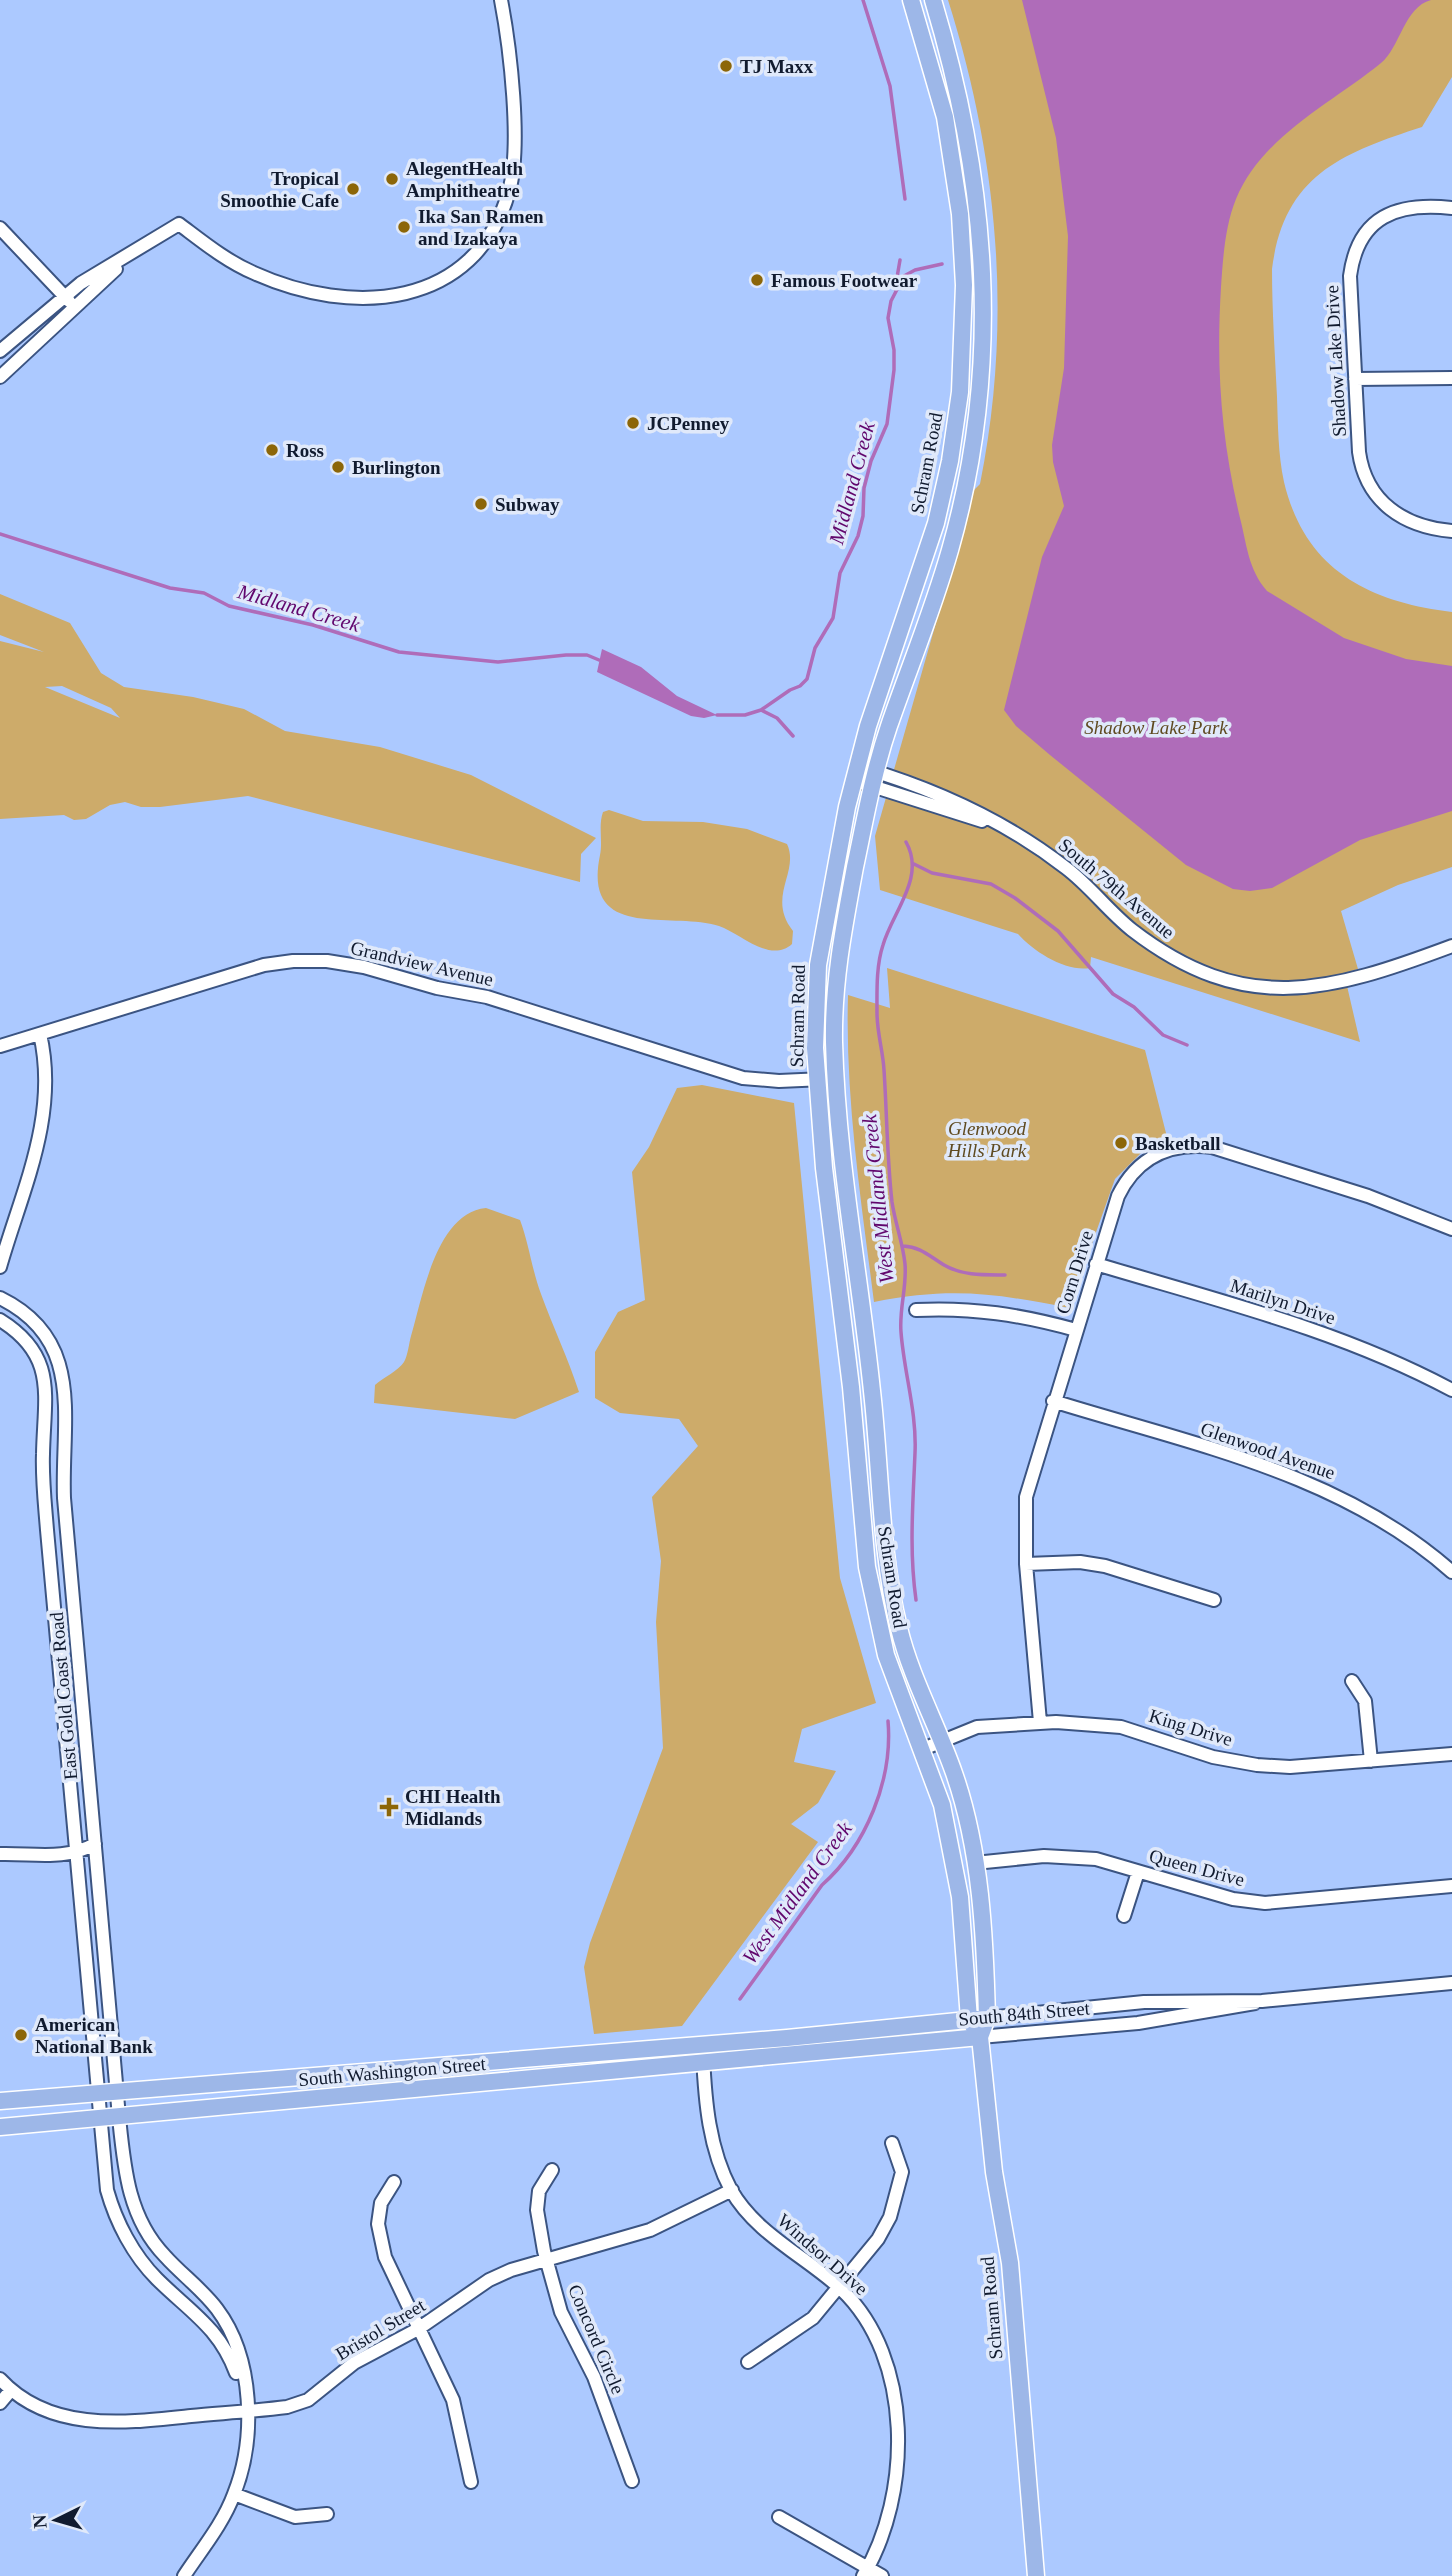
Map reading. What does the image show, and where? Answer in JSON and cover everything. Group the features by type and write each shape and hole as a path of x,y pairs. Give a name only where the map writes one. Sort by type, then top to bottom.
{"main road":[{"name":"Schram Road","path":"911,0 945,117 960,214 964,285 960,380 950,461 936,523 855,773 818,965 814,1017 817,1079 869,1578 886,1655 942,1805 955,1862 969,2019 980,2037 994,2172 1010,2263 1036,2576"},
{"name":"Schram Road","path":"933,0 957,84 978,202 983,275 983,350 975,428 957,523 874,779 835,980 836,1078 842,1156 873,1398 890,1581 906,1654 962,1801 975,1863 987,2018 980,2037"},
{"name":"South 84th Street","path":"786,2038 987,2018"},
{"name":"South 84th Street","path":"788,2055 980,2037"},
{"name":"South Washington Street","path":"0,2101 786,2038"},
{"name":"South Washington Street","path":"0,2127 788,2055"},
{"path":"0,2109 32,2106 43,2099"}],"street":[{"path":"495,0 497,19 505,36"},
{"path":"0,351 64,296 178,224 218,253 256,274 336,296 369,300 394,298 445,278 484,243 510,189 513,134 501,0"},
{"name":"Shadow Lake Drive","path":"1452,208 1403,208 1380,219 1362,237 1355,251 1350,276 1360,465 1375,495 1392,512 1410,523 1452,531"},
{"path":"0,228 74,307"},
{"path":"0,377 135,253"},
{"path":"1355,379 1452,378"},
{"name":"South 79th Avenue","path":"855,773 1003,827 1066,868 1129,927 1164,953 1221,978 1273,989 1317,988 1361,978 1452,946"},
{"name":"Grandview Avenue","path":"0,1046 264,965 293,961 327,961 487,996 743,1078 779,1081 836,1078"},
{"path":"0,1267 44,1121 46,1073 40,1034"},
{"name":"Corn Drive","path":"1040,1722 1026,1564 1026,1497 1053,1401 1125,1181 1143,1162 1180,1146 1212,1147 1368,1196 1452,1229"},
{"name":"Marilyn Drive","path":"1096,1264 1321,1332 1407,1366 1452,1390"},
{"name":"East Gold Coast Road","path":"0,1298 20,1309 46,1334 58,1354 64,1375 66,1405 62,1450 67,1528 119,2117 127,2181 137,2214 164,2256 193,2282 223,2319 241,2365 246,2388 246,2411"},
{"path":"915,1310 994,1311 1076,1329"},
{"name":"East Gold Coast Road","path":"0,1320 22,1336 32,1349 45,1380 43,1463 47,1530 104,2176 118,2222 143,2263 194,2310 231,2359 246,2411"},
{"name":"Glenwood Avenue","path":"1053,1401 1279,1471 1330,1491 1401,1532 1452,1572"},
{"path":"47,1530 67,1528"},
{"path":"1026,1564 1080,1562 1105,1566 1214,1600"},
{"path":"1352,1681 1365,1701 1371,1761"},
{"name":"King Drive","path":"923,1749 977,1727 1083,1722 1121,1727 1213,1757 1257,1765 1290,1767 1452,1754"},
{"path":"77,1854 95,1844"},
{"path":"0,1854 77,1854 97,1859"},
{"name":"Queen Drive","path":"975,1863 1044,1856 1085,1857 1233,1899 1265,1903 1452,1886"},
{"path":"1124,1916 1138,1871"},
{"name":"South 84th Street","path":"987,2018 1144,2002 1262,2001 1452,1983"},
{"name":"South 84th Street","path":"980,2037 1138,2023 1244,2007 1262,2001"},
{"name":"Windsor Drive","path":"702,2045 713,2145 732,2190 771,2236 839,2288 856,2306 878,2342 896,2419 897,2490 882,2541 866,2572"},
{"path":"748,2362 813,2318 878,2239 890,2217 902,2172 892,2143"},
{"name":"Concord Circle","path":"552,2170 539,2191 537,2210 546,2259 561,2312 594,2377 632,2481"},
{"path":"394,2182 381,2203 378,2224 385,2258 453,2400 471,2482"},
{"name":"Bristol Street","path":"0,2379 10,2390 59,2415 105,2423 287,2407 308,2400 354,2363 418,2329 489,2280 546,2259 614,2243 650,2230 732,2190"},
{"path":"0,2403 10,2390"},
{"path":"184,2576 223,2517 234,2494 246,2444 246,2411"},
{"path":"234,2494 295,2516 327,2514"},
{"path":"779,2518 866,2572 882,2576"}],"green space":[{"name":"Shadow Lake Park","path":"948,0 1452,0 1452,77 1422,127 1367,147 1343,159 1322,173 1304,190 1289,211 1279,237 1272,269 1279,450 1284,482 1294,512 1307,538 1324,559 1368,590 1394,600 1452,612 1452,867 1398,885 1341,911 1358,969 1344,973 1360,1042 1091,957 1090,968 1061,964 1041,954 1018,934 880,890 875,836 974,490 980,484 996,362 998,301 989,180 979,119"},
{"path":"0,594 70,623 101,673 124,687 193,697 244,709 285,731 380,747 471,775 596,838 581,854 580,882 248,796 160,807 141,807 125,802 110,805 86,819 74,820 64,815 0,819 0,641 44,652 0,635","holes":["62,686 111,708 120,718 45,687"]},
{"path":"609,810 643,821 703,822 747,829 787,844 790,865 782,907 793,931 792,944 774,951 755,945 719,926 699,922 634,918 617,912 604,901 598,882 602,817 603,812"},
{"name":"Glenwood Hills Park","path":"887,968 1145,1050 1168,1141 1142,1152 1115,1179 1069,1308 995,1296 950,1293 874,1302 851,1111 848,995 890,1008"},
{"path":"702,1085 794,1103 840,1578 876,1703 802,1729 794,1762 836,1771 818,1803 791,1824 818,1842 682,2026 594,2034 584,1967 590,1943 663,1748 656,1622 661,1561 652,1497 698,1446 679,1419 620,1413 595,1398 595,1352 618,1312 645,1300 632,1172 649,1147 677,1088"},
{"path":"486,1208 520,1220 538,1285 579,1392 515,1419 374,1403 375,1385 404,1362 427,1279 443,1240 455,1224 469,1213"}],"shaded area":[{"path":"1022,0 1431,0 1414,11 1381,63 1280,139 1248,177 1232,209 1225,242 1220,317 1220,375 1224,431 1234,488 1249,556 1267,591 1344,638 1406,659 1452,666 1452,811 1360,840 1272,888 1250,891 1233,889 1186,865 1050,755 1016,726 1004,710 1042,557 1064,506 1053,462 1052,445 1064,368 1068,236 1056,138"},
{"path":"602,649 641,667 677,696 717,715 704,718 691,716 597,672"}],"waterway":[{"path":"863,0 890,86 905,199"},
{"path":"895,289 900,260"},
{"name":"Midland Creek","path":"717,715 745,715 761,710 807,679 815,648 833,618 840,573 858,536 863,516 864,488 871,461 887,424 894,370 894,350 888,318 891,301 904,276 915,270 942,264"},
{"name":"Midland Creek","path":"0,534 170,588 204,593 229,606 313,625 399,652 498,662 566,655 587,655 599,660"},
{"name":"West Midland Creek","path":"761,710 777,718 793,736"},
{"name":"West Midland Creek","path":"906,842 911,855 910,881 881,953 877,979 877,1013 884,1070 892,1202 905,1264 901,1323 915,1438 912,1545 916,1600"},
{"path":"914,864 932,873 991,884 1015,898 1058,931 1113,994 1134,1007 1163,1035 1187,1045"},
{"path":"903,1246 920,1250 959,1271 1005,1275"},
{"name":"West Midland Creek","path":"740,1999 822,1885 838,1869 864,1832 881,1789 886,1766 888,1721"}],"place":[{"name":"TJ Maxx","path":"726,66"},
{"name":"AlegentHealth Amphitheatre","path":"392,179"},
{"name":"Tropical Smoothie Cafe","path":"353,189"},
{"name":"Ika San Ramen and Izakaya","path":"404,227"},
{"name":"Famous Footwear","path":"757,280"},
{"name":"JCPenney","path":"633,423"},
{"name":"Ross","path":"272,450"},
{"name":"Burlington","path":"338,467"},
{"name":"Subway","path":"481,504"},
{"name":"Basketball","path":"1121,1143"},
{"name":"CHI Health Midlands","path":"389,1807"},
{"name":"American National Bank","path":"21,2035"}]}
